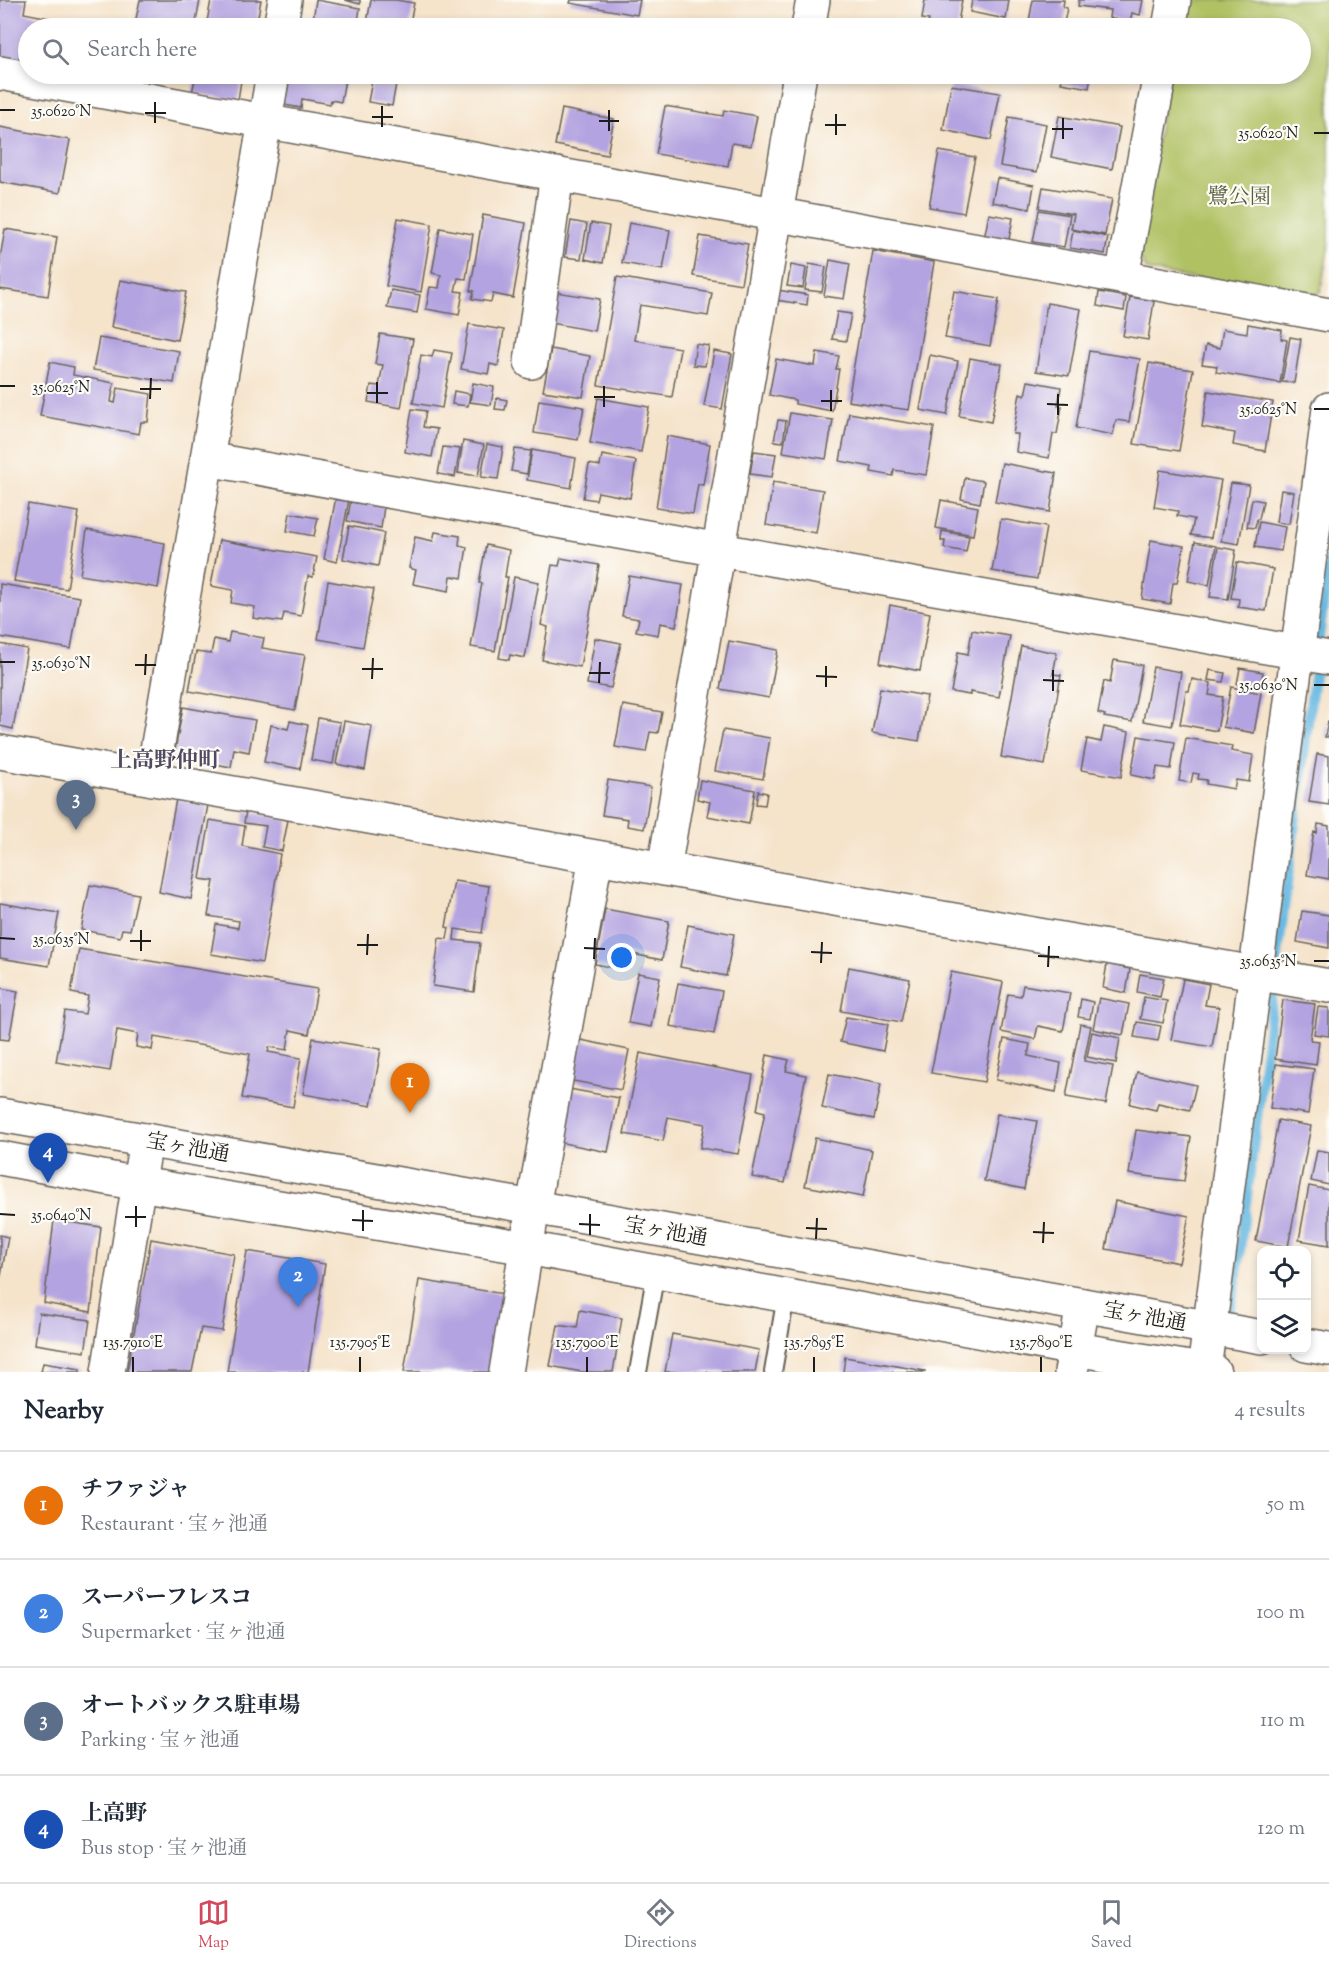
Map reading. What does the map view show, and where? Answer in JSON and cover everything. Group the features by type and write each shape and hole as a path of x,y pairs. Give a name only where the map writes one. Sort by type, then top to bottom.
{"street":[{"path":"282,18 285,0"},
{"path":"810,18 813,0"},
{"path":"1171,18 1174,0"},
{"path":"0,73 18,76"},
{"path":"60,84 1329,315"},
{"path":"152,779 271,84"},
{"path":"664,869 798,84"},
{"path":"1122,277 1158,84"},
{"path":"531,362 557,174"},
{"path":"1209,1371 1209,1328 1329,409"},
{"path":"207,459 1329,658"},
{"path":"0,752 1329,986"},
{"path":"506,1372 533,1207 596,857"},
{"name":"宝ヶ池通","path":"0,1114 1257,1336"},
{"path":"108,1372 146,1140"},
{"name":"宝ヶ池通","path":"0,1158 139,1184 527,1248 786,1296 1073,1361 1209,1371"},
{"path":"1073,1361 1083,1305"},
{"path":"1311,1347 1329,1349"}],"lane":[{"path":"638,1372 656,1272"},
{"path":"773,1372 786,1296"}],"green space":[{"name":"鷺公園","path":"1182,0 1329,0 1329,244 1321,291 1309,300 1147,270 1137,253 1167,84 1311,84 1311,18 1179,18"}],"building":[{"path":"0,0 26,0 24,13 49,18 18,18 18,59 15,63 0,60"},
{"path":"140,0 200,0 197,18 136,18"},
{"path":"211,0 261,0 258,18 208,18"},
{"path":"316,0 360,8 358,18 313,18"},
{"path":"345,0 360,0 360,4"},
{"path":"371,0 414,3 411,18 368,18"},
{"path":"571,0 640,0 637,15 570,3"},
{"path":"925,0 962,0 959,18 922,18"},
{"path":"972,0 1009,0 1006,18 970,12"},
{"path":"1033,0 1064,0 1063,7 1067,8 1065,18 1030,18"},
{"path":"1079,0 1143,0 1140,15 1132,13 1131,18 1109,18 1110,10 1078,6"},
{"path":"194,84 240,84 238,100 192,93"},
{"path":"283,84 344,84 341,102 331,100 330,104 302,99 301,108 279,104"},
{"path":"371,84 396,84 392,106 368,102"},
{"path":"1067,84 1090,84 1089,88"},
{"path":"951,85 1000,93 991,140 943,130"},
{"path":"665,106 723,116 724,110 757,116 751,146 732,143 728,166 656,154"},
{"path":"562,109 614,119 607,155 555,145"},
{"path":"1059,116 1120,127 1112,169 1051,157"},
{"path":"1009,117 1046,124 1037,172 1000,166"},
{"path":"0,127 70,140 60,193 0,182"},
{"path":"939,151 975,157 964,213 929,207"},
{"path":"997,178 1034,185 1030,209 992,202"},
{"path":"1043,187 1112,199 1105,235 1071,229 1074,214 1039,208"},
{"path":"1039,210 1070,215 1064,247 1033,242"},
{"path":"989,214 1013,218 1008,244 984,239"},
{"path":"483,215 526,223 513,298 493,294 491,302 472,299 474,291 470,291"},
{"path":"398,218 432,224 421,292 386,286"},
{"path":"571,221 587,224 581,259 565,257"},
{"path":"591,223 609,226 603,263 585,259"},
{"path":"629,223 670,230 663,270 622,263"},
{"path":"440,228 473,234 466,279 458,278 455,291 463,292 459,315 426,309 430,287 439,288 441,275 432,273"},
{"path":"5,229 57,237 48,296 0,289 0,258"},
{"path":"1073,230 1108,237 1105,254 1070,248"},
{"path":"700,236 748,244 741,284 693,276"},
{"path":"873,251 934,262 909,410 848,401"},
{"path":"830,260 850,264 844,299 824,296"},
{"path":"809,264 826,267 822,292 805,290"},
{"path":"791,265 806,268 803,288 787,286"},
{"path":"617,277 712,293 708,316 640,305 634,340 680,348 672,397 598,385"},
{"path":"120,280 186,292 177,340 111,327"},
{"path":"391,290 420,295 417,313 387,308"},
{"path":"777,290 808,295 807,305 776,300"},
{"path":"954,291 999,299 990,346 945,338"},
{"path":"556,292 600,299 594,331 551,323"},
{"path":"1099,292 1126,297 1124,311 1097,306"},
{"path":"1130,297 1154,301 1148,340 1123,336"},
{"path":"1047,303 1081,309 1069,376 1036,371"},
{"path":"837,312 851,314 846,341 832,339"},
{"path":"469,324 504,330 498,366 490,364 488,374 461,369"},
{"path":"1248,324 1282,330 1281,339 1287,340 1280,383 1216,372 1217,366 1202,364 1206,345 1220,348 1223,329 1247,333"},
{"path":"380,334 413,339 401,408 368,402 371,385 379,386 383,365 375,364"},
{"path":"1290,337 1301,339 1294,383 1282,382"},
{"path":"99,338 179,351 174,383 93,370"},
{"path":"696,344 709,346 705,366 693,365"},
{"path":"551,349 590,356 583,397 543,391"},
{"path":"434,350 452,353 442,408 413,403 421,355 432,357"},
{"path":"714,351 732,354 722,409 704,406"},
{"path":"1089,351 1140,359 1129,422 1116,420 1113,435 1076,428"},
{"path":"817,352 839,356 832,411 795,404 795,400 769,395 776,359 815,366"},
{"path":"930,355 958,361 947,415 920,410"},
{"path":"970,358 1002,364 991,422 959,416"},
{"path":"50,362 74,367 73,375 114,383 111,402 115,403 118,388 151,394 148,422 141,422 139,434 40,416"},
{"path":"1149,363 1193,370 1179,451 1134,444"},
{"path":"1028,381 1061,387 1058,406 1062,406 1057,434 1053,434 1049,458 1016,452 1018,434 1013,434 1020,393 1025,395"},
{"path":"473,383 494,387 491,405 470,402"},
{"path":"454,391 470,394 468,406 452,404"},
{"path":"1208,391 1273,402 1265,451 1233,445 1235,433 1202,427"},
{"path":"497,398 507,400 505,410 495,409"},
{"path":"598,398 649,407 641,452 590,443"},
{"path":"539,400 584,407 578,440 534,433"},
{"path":"412,409 426,411 423,427 437,429 432,457 405,452"},
{"path":"790,413 833,420 826,459 783,452"},
{"path":"849,413 934,427 926,475 894,470 893,476 871,472 872,467 840,461"},
{"path":"778,420 786,421 783,442 774,441"},
{"path":"667,436 710,444 703,485 698,484 693,514 656,508"},
{"path":"463,441 484,445 478,476 458,473"},
{"path":"487,444 503,447 498,479 481,477"},
{"path":"443,447 460,449 455,477 438,474"},
{"path":"515,449 531,451 527,474 511,471"},
{"path":"532,450 576,458 571,488 527,480"},
{"path":"754,451 776,454 772,477 750,474"},
{"path":"602,455 636,461 630,498 598,492 596,500 583,498 589,464 600,466"},
{"path":"1002,463 1056,473 1050,512 995,502"},
{"path":"1160,470 1221,480 1211,538 1191,535 1194,519 1177,516 1178,511 1154,507"},
{"path":"965,478 984,481 980,503 961,499"},
{"path":"773,482 823,490 816,533 766,525"},
{"path":"1231,483 1249,485 1239,544 1221,541"},
{"path":"1281,490 1294,492 1289,524 1276,522"},
{"path":"336,497 349,499 337,562 324,559"},
{"path":"1252,499 1263,501 1255,528 1247,527"},
{"path":"351,500 384,506 381,528 347,521"},
{"path":"941,500 978,507 973,535 936,528"},
{"path":"28,504 79,512 67,589 14,581"},
{"path":"290,513 318,518 314,536 287,531"},
{"path":"1001,519 1046,527 1037,579 992,571"},
{"path":"1259,522 1285,527 1281,551 1255,547"},
{"path":"349,526 384,533 378,566 343,559"},
{"path":"87,530 165,543 158,588 80,575"},
{"path":"942,531 969,536 966,552 944,548 945,541 941,541"},
{"path":"435,532 460,536 459,545 467,547 462,578 451,576 449,591 413,584 416,570 409,568 415,537 433,541"},
{"path":"219,540 317,557 313,577 308,576 301,616 284,613 282,622 253,618 255,607 231,603 233,590 211,586"},
{"path":"1151,540 1184,546 1177,583 1173,583 1170,604 1142,599"},
{"path":"1195,542 1216,546 1209,585 1188,581"},
{"path":"486,545 509,550 505,577 508,577 495,651 471,647"},
{"path":"1218,547 1236,550 1228,599 1210,597"},
{"path":"561,558 599,565 580,667 542,660 548,627 541,625 552,565 559,566"},
{"path":"1237,562 1273,569 1266,611 1238,607 1239,599 1231,598"},
{"path":"629,576 683,585 676,626 660,623 658,635 636,631 639,619 622,616"},
{"path":"514,577 539,582 525,658 510,655 509,660 499,658"},
{"path":"328,581 374,589 363,647 318,639"},
{"path":"0,584 80,597 71,649 0,637"},
{"path":"890,605 930,613 920,671 880,663"},
{"path":"972,630 1010,636 999,697 970,692 970,695 951,692 958,652 968,654"},
{"path":"230,632 264,638 262,648 305,655 295,710 189,691 196,652 211,654 214,639 228,642"},
{"path":"595,638 621,643 611,688 587,684"},
{"path":"729,641 778,650 769,698 720,689"},
{"path":"0,644 27,649 13,729 0,726"},
{"path":"1021,646 1057,653 1053,674 1061,675 1045,765 1001,757"},
{"path":"1114,660 1142,665 1132,722 1104,717 1105,715 1098,713 1104,681 1110,683"},
{"path":"1153,667 1181,672 1172,726 1143,721"},
{"path":"1240,668 1263,672 1260,688 1237,684"},
{"path":"1210,670 1225,673 1223,682 1208,680"},
{"path":"1192,679 1211,683 1209,695 1223,697 1217,731 1180,724 1186,691 1189,691"},
{"path":"1231,687 1261,693 1254,733 1223,727"},
{"path":"880,688 927,696 919,741 872,733"},
{"path":"623,705 662,712 658,733 650,732 646,752 615,747"},
{"path":"183,707 255,720 249,752 234,749 231,767 174,756"},
{"path":"318,718 340,722 333,764 311,760"},
{"path":"290,721 308,725 300,769 264,762 271,725 288,729"},
{"path":"344,721 372,726 365,770 336,764"},
{"path":"1328,721 1329,737 1325,737"},
{"path":"1104,727 1129,732 1121,777 1081,770 1087,739 1101,742"},
{"path":"723,730 770,738 763,779 715,771"},
{"path":"1138,736 1175,742 1171,769 1157,767 1155,780 1131,775"},
{"path":"1186,738 1232,746 1231,751 1253,755 1249,782 1236,780 1234,789 1206,784 1207,780 1198,779 1199,774 1193,773 1191,783 1179,781"},
{"path":"1317,754 1329,756 1329,805 1309,802"},
{"path":"608,780 651,787 644,829 627,826 628,819 602,815"},
{"path":"700,780 755,790 749,824 707,816 710,802 697,799"},
{"path":"758,791 767,793 765,805 756,804"},
{"path":"176,799 208,805 191,899 159,892"},
{"path":"246,811 288,820 282,851 262,847 266,826 244,823"},
{"path":"210,820 245,826 242,846 280,854 262,963 211,954 216,924 238,928 239,921 208,916 214,881 200,879"},
{"path":"1318,824 1329,826 1329,879 1307,875 1314,832 1317,833"},
{"path":"454,881 489,886 482,933 455,929 454,940 480,943 474,992 433,986 439,938 447,939 449,928 446,927"},
{"path":"90,885 138,894 130,930 122,929 120,937 81,930"},
{"path":"0,903 59,913 49,966 0,958"},
{"path":"605,909 669,921 662,960 618,951 615,968 595,964"},
{"path":"1302,911 1329,915 1329,948 1297,942"},
{"path":"688,925 734,934 726,976 680,967"},
{"path":"79,949 317,989 309,1034 290,1030 287,1050 269,1047 268,1052 301,1058 293,1107 242,1098 250,1054 154,1037 152,1050 136,1047 138,1034 117,1030 110,1071 56,1062 65,1011 85,1014 88,996 71,993"},
{"path":"1107,964 1130,969 1126,993 1103,988"},
{"path":"849,967 910,979 901,1022 841,1011"},
{"path":"951,972 1003,982 984,1082 931,1073"},
{"path":"638,973 660,977 651,1027 628,1023"},
{"path":"1140,974 1164,978 1160,997 1137,992"},
{"path":"1183,979 1209,984 1205,1005 1219,1007 1212,1047 1171,1040"},
{"path":"678,983 722,991 714,1034 670,1026"},
{"path":"1023,985 1070,993 1063,1031 1038,1026 1035,1039 1001,1032 1008,994 1021,996"},
{"path":"0,988 18,991 9,1040 0,1039"},
{"path":"1144,997 1167,1001 1163,1023 1140,1019"},
{"path":"1099,998 1129,1004 1123,1035 1093,1029"},
{"path":"1081,999 1093,1002 1090,1019 1078,1017"},
{"path":"1283,1000 1315,1004 1310,1040 1319,1041 1316,1065 1275,1059"},
{"path":"1318,1007 1329,1008 1329,1036 1314,1034"},
{"path":"846,1017 888,1024 883,1051 840,1042"},
{"path":"1137,1022 1161,1026 1158,1041 1134,1037"},
{"path":"1080,1024 1091,1026 1084,1061 1113,1066 1106,1104 1066,1097"},
{"path":"1092,1032 1120,1038 1116,1063 1087,1057"},
{"path":"313,1038 381,1049 371,1106 303,1094"},
{"path":"576,1039 629,1050 621,1090 568,1080"},
{"path":"1004,1039 1030,1044 1028,1056 1061,1063 1056,1092 996,1080"},
{"path":"640,1053 753,1075 738,1154 700,1148 705,1124 668,1117 663,1141 624,1134"},
{"path":"767,1055 789,1060 786,1071 806,1075 785,1183 752,1177 765,1112 757,1110"},
{"path":"1276,1064 1314,1069 1308,1114 1270,1108"},
{"path":"1137,1072 1196,1085 1190,1110 1158,1103 1156,1110 1130,1104"},
{"path":"829,1074 881,1084 874,1119 822,1108"},
{"path":"569,1089 619,1098 608,1152 558,1142"},
{"path":"997,1114 1037,1121 1024,1189 984,1181"},
{"path":"1278,1120 1311,1126 1288,1246 1256,1241"},
{"path":"1136,1130 1191,1137 1184,1181 1129,1174"},
{"path":"815,1138 872,1150 863,1197 805,1186"},
{"path":"1317,1150 1329,1152 1329,1185 1311,1181"},
{"path":"1309,1186 1329,1190 1329,1245 1299,1240"},
{"path":"1115,1201 1189,1216 1179,1263 1106,1249"},
{"path":"54,1220 101,1227 91,1312 44,1303"},
{"path":"0,1235 8,1237 1,1276 0,1276"},
{"path":"151,1239 234,1254 222,1331 201,1328 192,1372 127,1372"},
{"path":"247,1251 325,1264 308,1372 227,1372"},
{"path":"419,1280 504,1294 490,1372 404,1372"},
{"path":"580,1310 622,1318 613,1372 582,1372 550,1366 558,1325 577,1328"},
{"path":"39,1313 90,1320 85,1352 35,1344"},
{"path":"672,1334 759,1350 755,1372 665,1372"},
{"path":"845,1357 925,1371 925,1372 843,1372"},
{"path":"43,1363 80,1369 80,1372 41,1372"}],"waterway":[{"path":"1225,1328 1236,1281 1329,560"}],"place":[{"name":"オートバックス駐車場","path":"76,830"},
{"name":"チファジャ","path":"410,1113"},
{"name":"上高野","path":"48,1183"},
{"name":"スーパーフレスコ","path":"298,1307"}],"district":[{"name":"上高野仲町","path":"165,759"}]}
